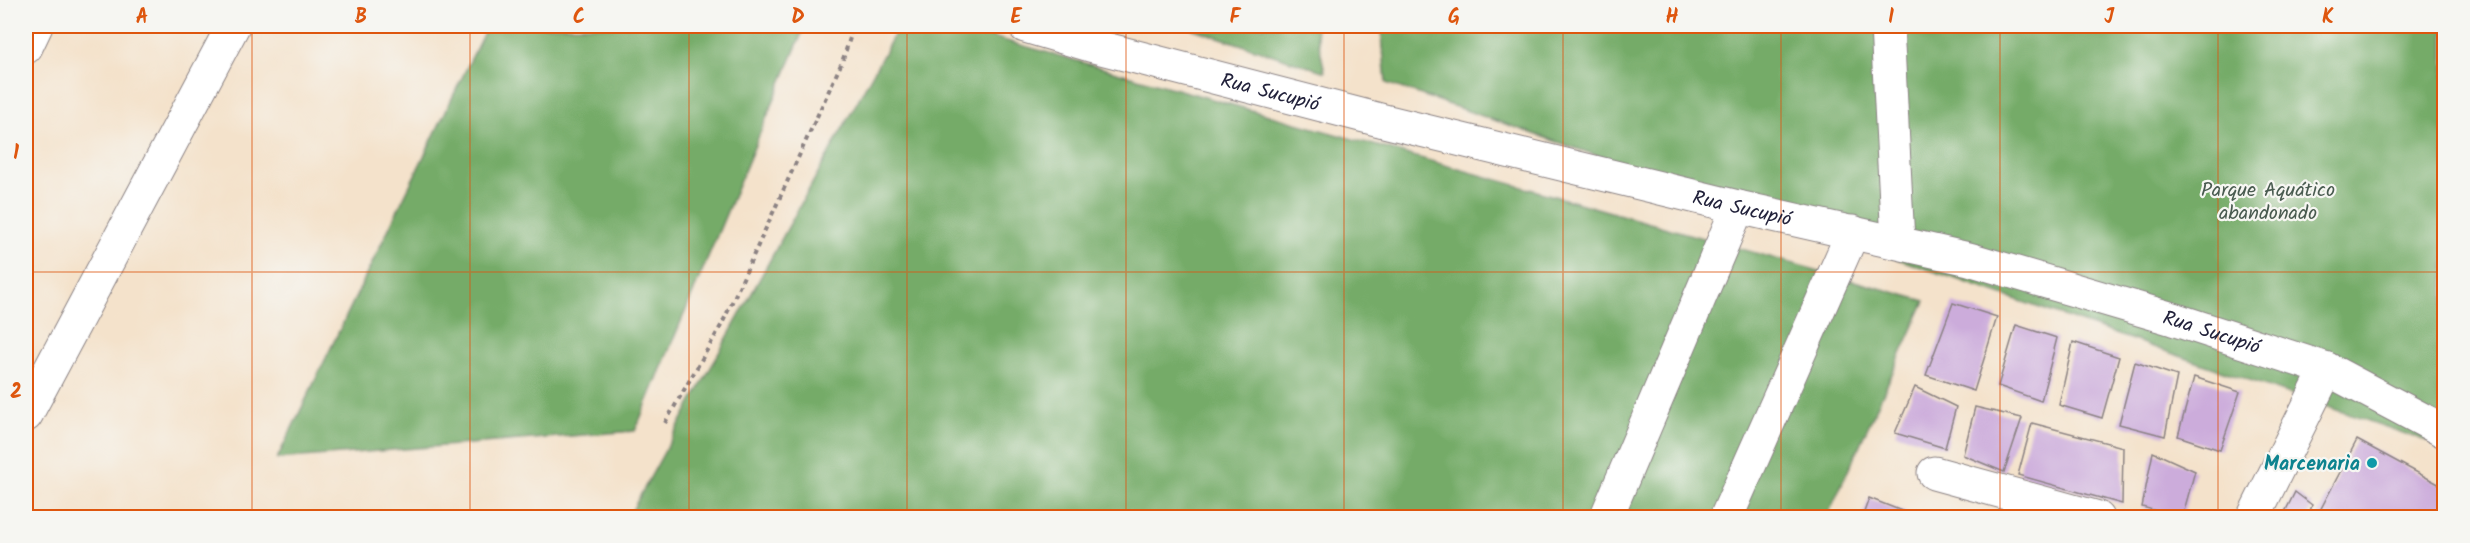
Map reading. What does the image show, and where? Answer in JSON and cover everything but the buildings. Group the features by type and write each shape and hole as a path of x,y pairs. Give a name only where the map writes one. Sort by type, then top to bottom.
{"street":[{"path":"26,47 36,26"},
{"path":"26,415 233,26"},
{"name":"Rua Sucupió","path":"1025,26 1362,115 1738,207 1970,259 2139,309 2327,369 2445,431"},
{"path":"1887,26 1898,242"},
{"path":"1606,518 1738,207"},
{"path":"1726,518 1853,232"},
{"path":"2253,518 2327,369"},
{"path":"1934,473 2098,518"}],"path":[{"path":"665,423 722,324 842,62 854,26"}],"green space":[{"path":"487,26 805,26 635,431 277,459"},
{"path":"899,26 954,26 1925,301 1827,517 634,518 630,514"},
{"path":"1184,26 1315,26 1325,72"},
{"name":"Parque Aquático abandonado","path":"1381,26 2444,26 2444,447 1386,83"}],"place":[{"name":"Marcenaria","path":"2372,463"}]}
